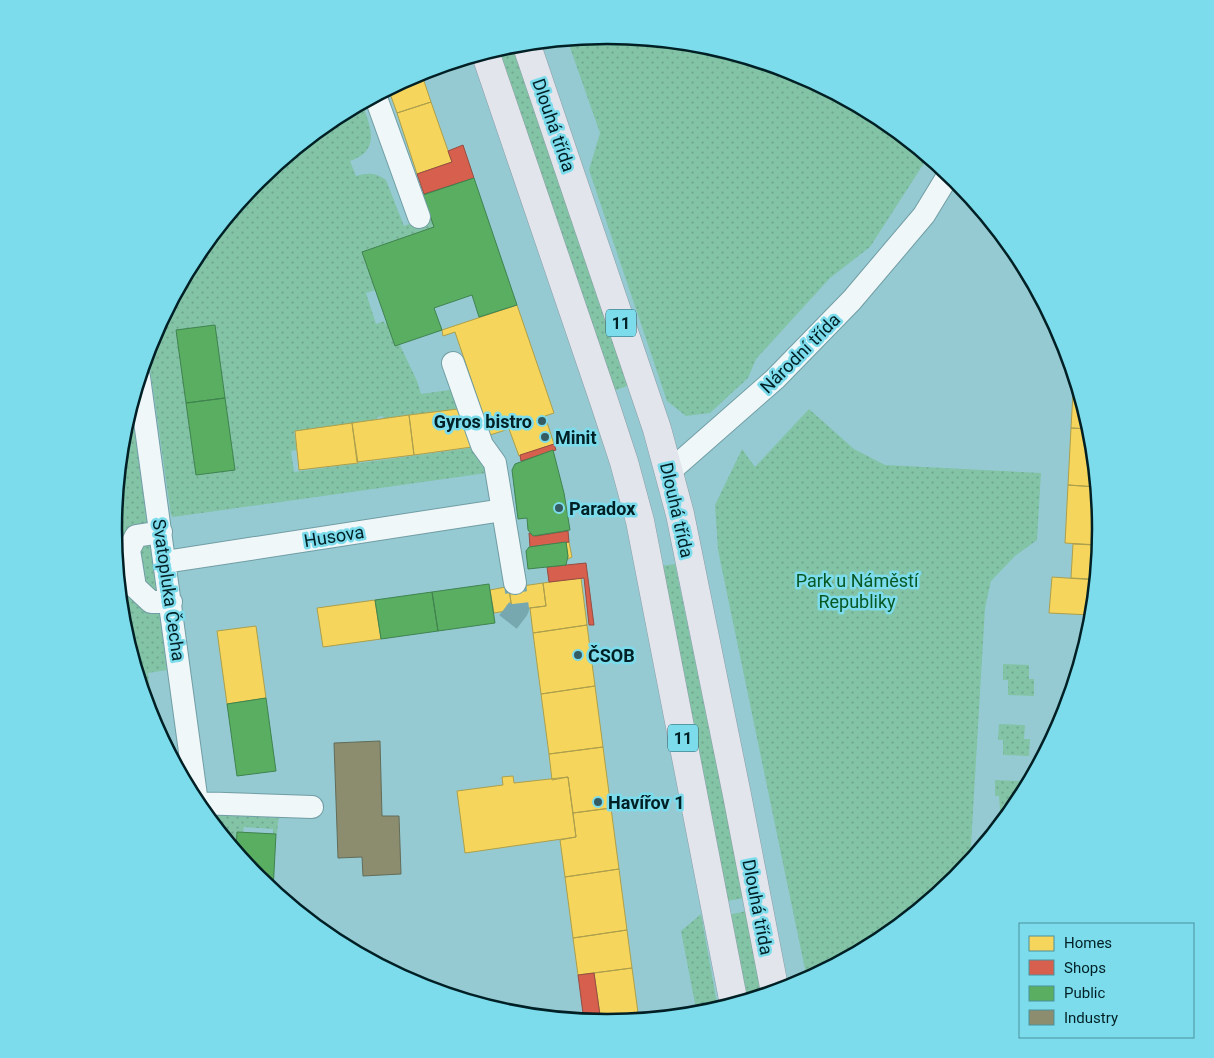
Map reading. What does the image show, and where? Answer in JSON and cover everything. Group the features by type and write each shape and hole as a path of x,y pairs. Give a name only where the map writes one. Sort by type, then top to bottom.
{"main road":[{"name":"Dlouhá třída","path":"529,50 654,421 669,472 680,514 773,984"},
{"name":"11","path":"487,59 624,462 640,521 733,998"},
{"name":"Národní třída","path":"640,521 669,472"}],"street":[{"path":"377,102 419,218"},
{"name":"Národní třída","path":"669,472 775,379 852,300 924,215 945,181"},
{"path":"453,363 482,445 495,463 514,583"},
{"name":"Svatopluka Čecha","path":"141,393 166,562 193,782"},
{"name":"Husova","path":"166,562 503,510"},
{"path":"161,532 136,536 129,550 134,587 151,602 170,602"},
{"path":"207,803 312,807"}],"green space":[{"path":"639,45 702,53 733,60 793,81 822,94 877,126 925,162 870,247 830,278 756,359 748,378 710,413 686,416 667,401 589,170 600,133 569,46"},
{"path":"516,52 630,385 613,391 498,56"},
{"path":"364,109 371,136 367,151 350,161 356,176 371,174 386,180 404,226 431,216 435,226 376,290 366,293 376,324 384,321 385,324 387,323 395,346 400,345 421,394 456,389 466,409 384,420 383,416 377,417 377,421 294,432 297,450 291,451 294,472 471,448 476,440 487,473 173,517 171,515 150,368 172,314 204,259 242,209 287,164 337,126"},
{"name":"Park u Náměstí Republiky","path":"809,409 854,449 885,465 1041,473 1037,540 1015,556 991,581 985,608 971,850 927,894 902,914 850,949 805,971 718,550 715,505 742,449 755,467"},
{"path":"133,423 167,670 148,673 150,692 138,655 131,624 123,561 123,497"},
{"path":"675,564 744,898 727,901 662,566"},
{"path":"1003,664 1029,665 1029,679 1034,679 1034,696 1008,695 1008,680 1003,680"},
{"path":"999,724 1025,725 1024,739 1030,739 1029,756 1003,755 1003,740 998,740"},
{"path":"995,780 1021,781 1001,811 999,796 995,796"},
{"path":"216,815 279,818 277,834 273,834 273,829 244,827 243,833 238,833 237,843"},
{"path":"746,911 761,989 744,994 728,915"},
{"path":"701,914 717,1002 695,1006 681,931"}],"building: Homes":[{"path":"424,80 431,102 397,113 390,95"},
{"path":"431,102 452,162 417,174 397,113"},
{"path":"517,305 554,413 545,416 554,444 519,456 509,429 490,435 455,332 443,336 442,330"},
{"path":"1073,394 1082,429 1071,428"},
{"path":"466,408 472,447 414,455 409,415"},
{"path":"409,415 414,455 357,462 352,423"},
{"path":"352,423 358,463 299,470 295,431"},
{"path":"1071,428 1082,429 1090,487 1068,485"},
{"path":"1068,485 1090,487 1092,545 1065,543"},
{"path":"566,542 569,542 572,557 568,559"},
{"path":"1073,544 1092,545 1089,579 1071,578"},
{"path":"1052,577 1089,580 1084,615 1049,613"},
{"path":"581,578 587,625 533,633 530,608 546,606 543,583"},
{"path":"543,583 546,606 512,610 509,588"},
{"path":"511,586 509,588 512,610 494,613 490,590"},
{"path":"375,600 381,639 323,647 317,608"},
{"path":"587,625 595,686 541,694 533,633"},
{"path":"256,626 266,698 227,704 217,631"},
{"path":"595,686 603,747 549,754 541,694"},
{"path":"603,747 611,808 573,813 568,777 552,780 549,754"},
{"path":"513,776 514,783 568,777 576,837 465,853 457,791 503,785 502,777"},
{"path":"611,808 619,869 565,877 560,840 576,837 573,813"},
{"path":"619,869 627,930 573,938 565,877"},
{"path":"627,930 632,968 578,975 573,938"},
{"path":"632,968 638,1013 600,1014 594,973"}],"building: Shops":[{"path":"463,145 474,178 424,194 417,174 452,162 448,151"},
{"path":"554,444 556,450 521,461 520,455"},
{"path":"568,531 569,542 530,547 529,533 536,536"},
{"path":"586,563 594,625 589,625 584,578 549,582 547,567"},
{"path":"594,973 600,1014 583,1013 578,975"}],"building: Public":[{"path":"474,178 517,305 479,317 472,295 434,308 442,330 395,346 362,252 434,227 423,195"},
{"path":"215,325 225,398 186,403 176,330"},
{"path":"225,398 235,470 196,475 186,403"},
{"path":"553,450 564,493 570,530 533,536 528,530 527,518 518,519 512,470 515,464"},
{"path":"566,542 568,556 566,565 528,569 526,551 529,547"},
{"path":"489,584 495,623 438,631 432,592"},
{"path":"432,592 438,631 381,639 375,600"},
{"path":"266,698 276,771 237,776 227,704"},
{"path":"237,832 276,834 274,881 242,849 236,842"}],"building: Industry":[{"path":"380,741 382,816 399,816 401,874 363,876 362,857 338,858 334,743"}],"tunnel":[{"path":"508,622 518,609 515,583"}],"place":[{"name":"Gyros bistro","path":"542,421"},
{"name":"Minit","path":"545,437"},
{"name":"Paradox","path":"559,508"},
{"name":"ČSOB","path":"578,655"},
{"name":"Havířov 1","path":"598,802"}]}
